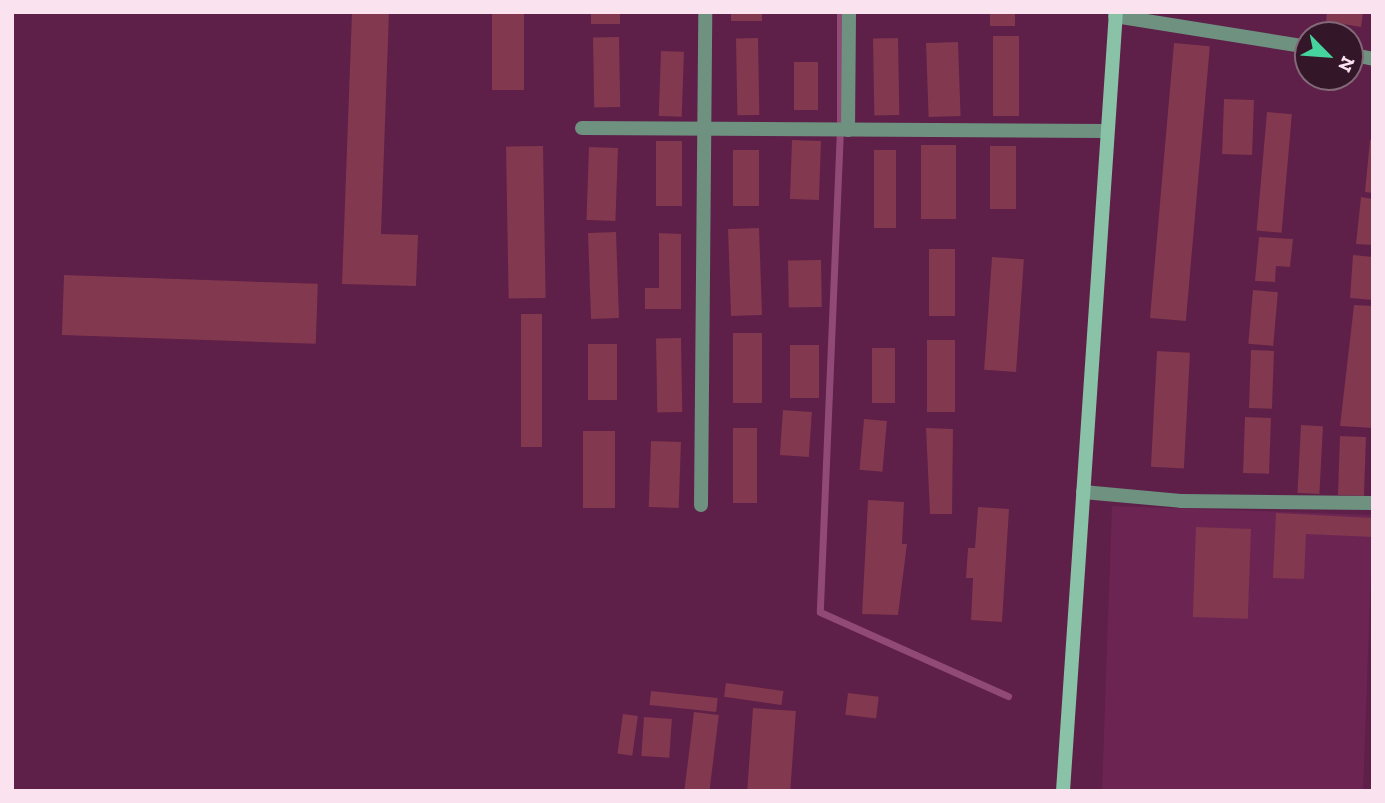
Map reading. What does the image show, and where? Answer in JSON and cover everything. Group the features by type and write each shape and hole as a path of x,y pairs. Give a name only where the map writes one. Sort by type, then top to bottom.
{"main road":[{"path":"1063,791 1116,14"}],"street":[{"path":"701,505 705,12"},
{"path":"848,130 849,12"},
{"path":"1116,14 1294,45"},
{"path":"582,128 1106,131"},
{"path":"1083,492 1181,500 1373,503"}],"shaded area":[{"path":"1112,506 1373,515 1363,791 1102,791"}],"building":[{"path":"352,12 389,12 381,234 418,235 416,286 342,284"},
{"path":"492,12 524,12 524,90 492,90"},
{"path":"591,12 620,12 620,24 591,24"},
{"path":"731,12 762,12 762,21 731,21"},
{"path":"990,12 1015,12 1015,26 990,26"},
{"path":"1327,12 1363,12 1362,21 1326,21"},
{"path":"993,36 1019,36 1019,116 993,116"},
{"path":"593,37 619,37 620,107 594,107"},
{"path":"736,38 758,38 759,115 737,115"},
{"path":"873,38 898,38 899,115 874,115"},
{"path":"958,42 961,116 929,117 926,43"},
{"path":"1174,43 1210,46 1186,321 1150,318"},
{"path":"661,51 684,52 682,117 659,116"},
{"path":"794,62 818,62 818,110 794,110"},
{"path":"1224,99 1254,100 1252,155 1222,154"},
{"path":"1267,112 1292,114 1282,233 1257,231"},
{"path":"792,140 821,141 819,200 790,199"},
{"path":"1370,140 1373,140 1373,193 1365,192"},
{"path":"656,141 682,141 682,206 656,206"},
{"path":"921,145 956,145 956,219 921,219"},
{"path":"543,146 546,298 509,299 506,147"},
{"path":"990,146 1016,146 1016,209 990,209"},
{"path":"589,147 618,148 615,221 586,220"},
{"path":"733,150 759,150 759,206 733,206"},
{"path":"874,150 896,150 896,228 874,228"},
{"path":"1361,197 1373,199 1373,245 1356,244"},
{"path":"759,228 762,315 731,316 728,229"},
{"path":"616,232 619,318 591,319 588,233"},
{"path":"659,233 681,234 681,309 645,309 645,288 659,288"},
{"path":"1259,237 1293,239 1290,267 1276,266 1275,282 1255,281"},
{"path":"929,249 955,249 955,316 929,316"},
{"path":"1353,255 1373,257 1373,300 1350,298"},
{"path":"992,257 1024,259 1016,372 984,370"},
{"path":"821,260 822,307 789,308 788,261"},
{"path":"64,275 318,284 316,344 62,335"},
{"path":"1253,290 1278,292 1273,346 1248,344"},
{"path":"1354,305 1373,306 1373,428 1340,426"},
{"path":"521,314 542,314 542,447 521,447"},
{"path":"733,333 762,333 762,403 733,403"},
{"path":"656,338 681,338 682,412 657,412"},
{"path":"927,340 955,340 955,412 927,412"},
{"path":"588,344 617,344 617,400 588,400"},
{"path":"790,345 819,345 819,398 790,398"},
{"path":"872,348 895,348 895,403 872,403"},
{"path":"1251,350 1274,351 1272,409 1249,408"},
{"path":"1157,351 1190,353 1184,469 1151,467"},
{"path":"783,410 812,412 809,457 780,455"},
{"path":"1245,417 1271,418 1269,474 1243,473"},
{"path":"864,419 887,421 882,472 860,470"},
{"path":"1301,425 1323,426 1319,494 1297,493"},
{"path":"733,428 757,428 757,503 733,503"},
{"path":"926,428 953,429 952,514 930,514"},
{"path":"583,431 615,431 615,508 583,508"},
{"path":"1340,436 1366,437 1364,496 1338,495"},
{"path":"651,441 681,442 679,508 649,507"},
{"path":"868,500 904,502 902,544 907,544 898,615 862,614"},
{"path":"978,507 1009,509 1002,622 971,620 973,578 966,578 968,548 975,548"},
{"path":"1276,513 1373,518 1373,537 1306,534 1304,579 1273,578"},
{"path":"1196,527 1251,529 1248,619 1193,617"},
{"path":"726,683 783,691 781,705 724,697"},
{"path":"651,691 718,698 716,712 650,705"},
{"path":"848,693 879,697 876,719 845,715"},
{"path":"753,708 796,711 790,791 747,791"},
{"path":"694,712 719,715 709,791 684,790"},
{"path":"623,714 638,716 632,756 617,754"},
{"path":"644,717 672,719 669,758 641,756"}],"waterway":[{"path":"840,12 840,129 820,612 1008,696"}]}
